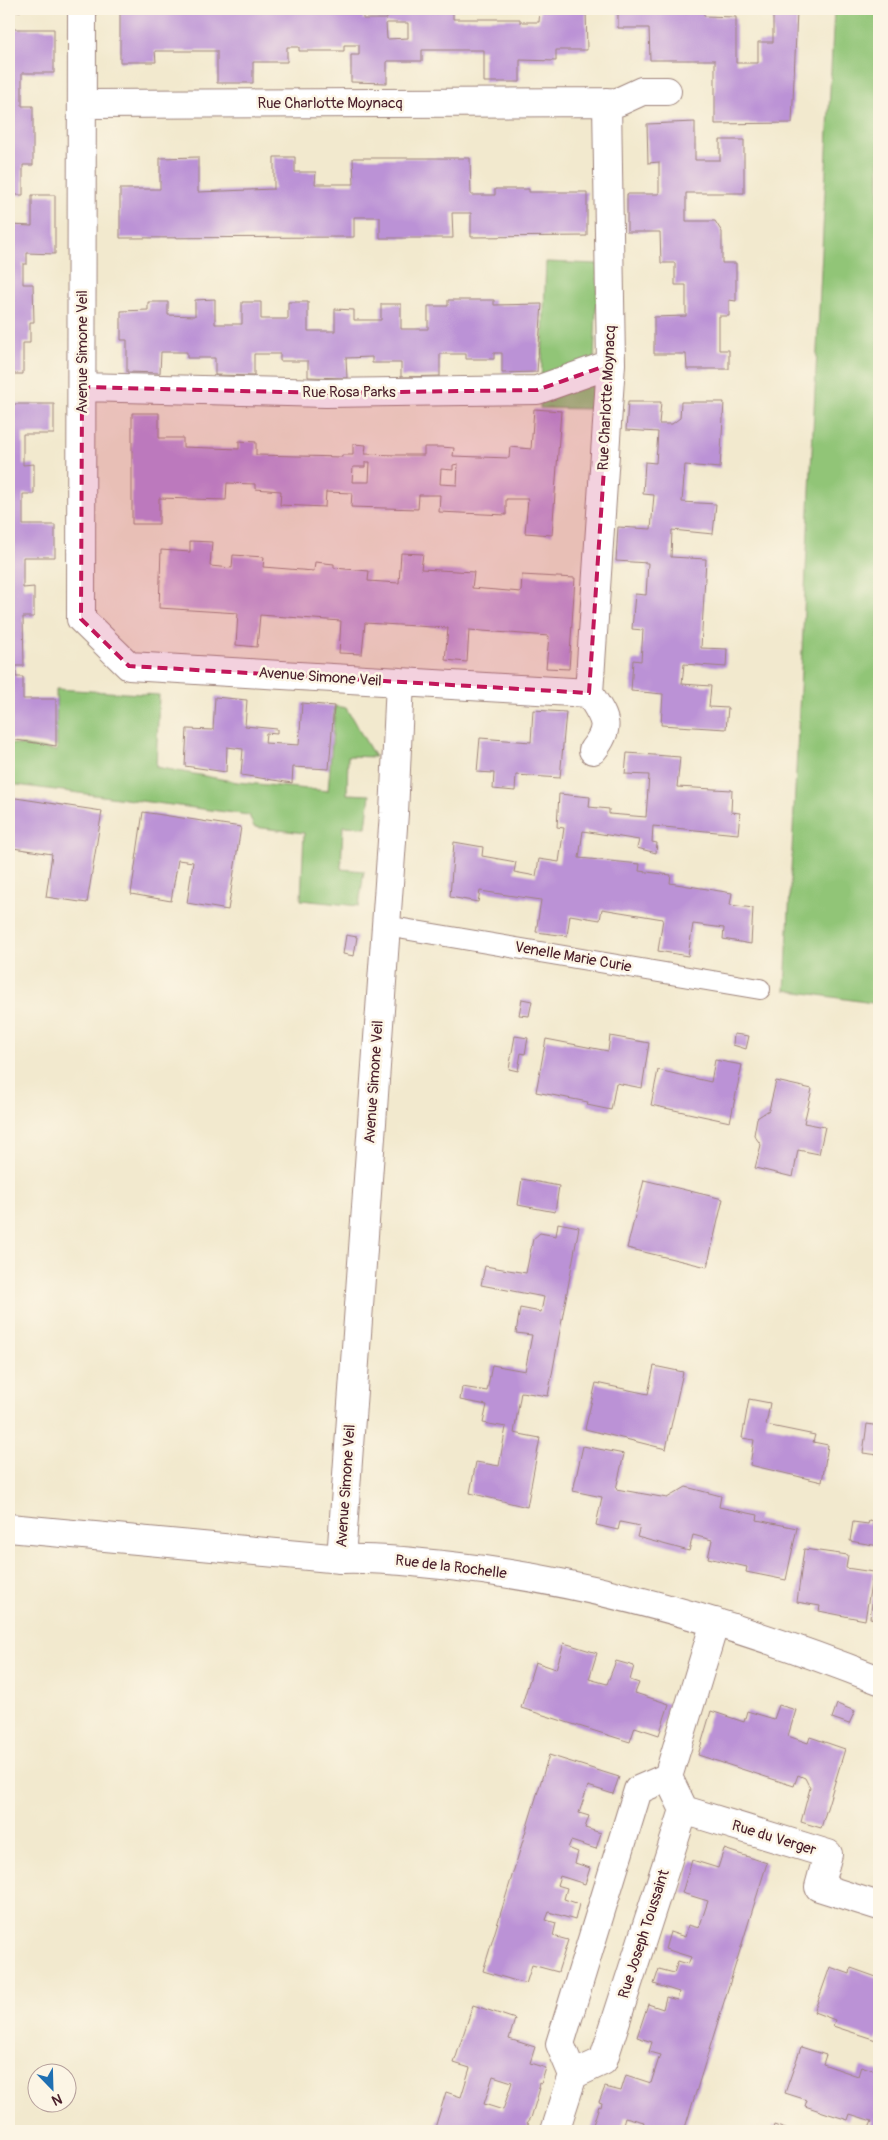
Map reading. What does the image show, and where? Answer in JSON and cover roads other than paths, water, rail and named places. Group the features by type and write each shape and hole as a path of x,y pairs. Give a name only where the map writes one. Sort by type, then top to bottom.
{"street":[{"name":"Avenue Simone Veil","path":"82,9 81,619 129,666 400,682 386,926 341,1559"},
{"name":"Rue Charlotte Moynacq","path":"82,104 618,102 642,91 667,91"},
{"name":"Rue Charlotte Moynacq","path":"588,693 611,364 607,102"},
{"name":"Rue Rosa Parks","path":"82,387 326,393 537,390 611,364"},
{"path":"400,682 588,693 605,723 604,736 593,750"},
{"name":"Rue de la Rochelle","path":"9,1528 341,1559 369,1558 537,1578 608,1594 715,1622 826,1659 879,1680"},
{"path":"684,1810 668,1777 715,1622"},
{"path":"555,2131 573,2075 560,2044 638,1790 668,1777"},
{"name":"Rue du Verger","path":"684,1810 828,1854 819,1887 879,1906"},
{"name":"Rue Joseph Toussaint","path":"573,2075 603,2061 684,1810"}],"lane":[{"name":"Venelle Marie Curie","path":"386,926 760,989"}]}
